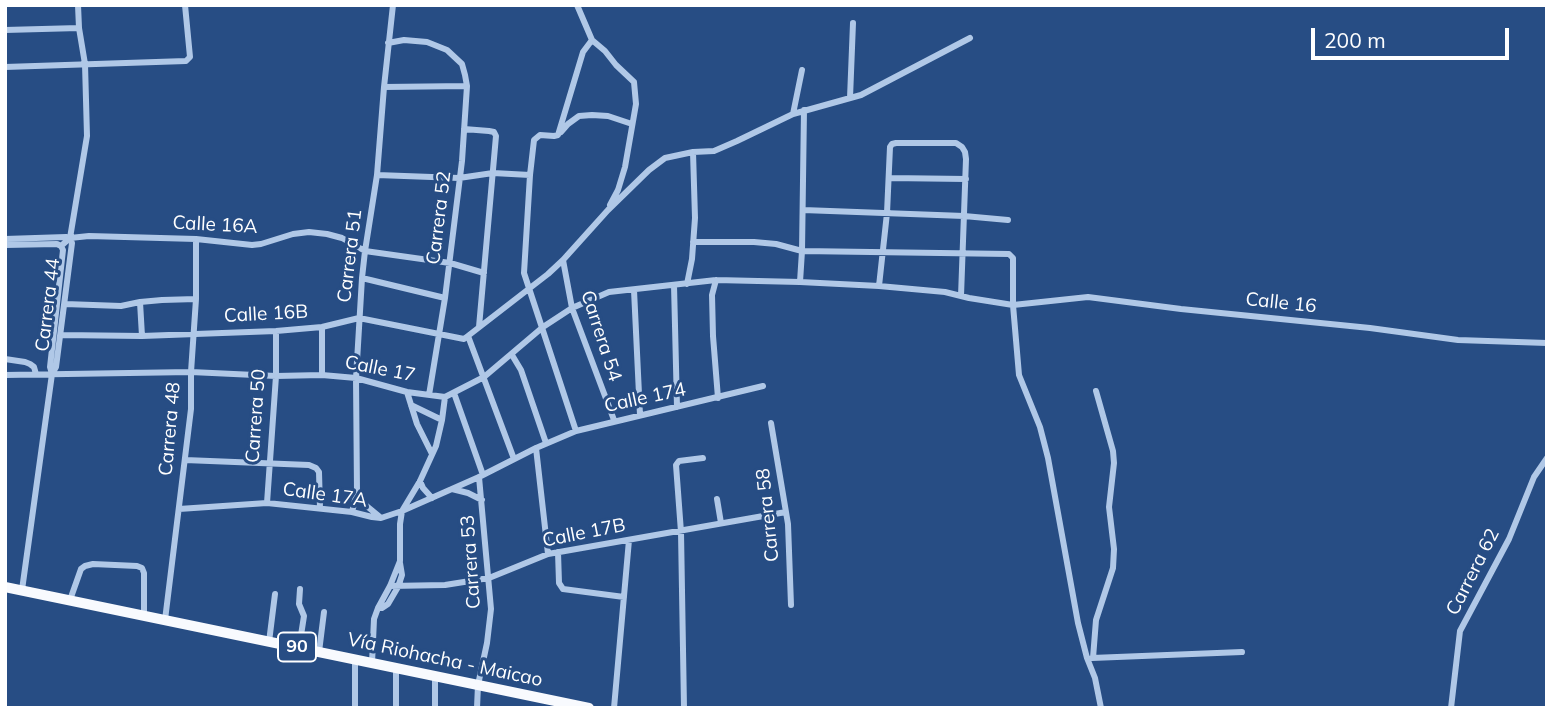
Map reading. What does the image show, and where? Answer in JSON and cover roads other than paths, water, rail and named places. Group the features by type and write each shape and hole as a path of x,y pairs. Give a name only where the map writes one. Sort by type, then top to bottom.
{"highway":[{"name":"Vía Riohacha - Maicao","path":"5,587 589,708"}],"street":[{"name":"Carrera 44","path":"22,590 52,374 56,367 61,335 71,238 87,136 85,64 78,5"},
{"path":"5,67 186,61 190,57 185,5"},
{"name":"Carrera 51","path":"352,512 357,492 356,378 362,278 377,175 393,5"},
{"path":"577,5 592,40 634,82 636,104 625,167 608,210"},
{"path":"850,98 853,23"},
{"path":"5,30 79,28"},
{"path":"514,459 484,377 466,337 563,260 608,210 665,158 714,151 793,114 861,95 970,38"},
{"name":"Carrera 52","path":"388,43 404,40 427,42 447,50 462,64 466,75 464,128 450,263 429,395"},
{"path":"558,135 583,52 592,40"},
{"path":"793,114 802,70"},
{"path":"384,87 467,86"},
{"path":"800,282 804,110"},
{"path":"576,430 524,272 534,140 540,135 558,135 579,116 608,116 632,124"},
{"path":"464,128 494,132 496,136 479,327"},
{"path":"879,286 887,213 890,147 892,144 956,143 965,152 966,179 961,296"},
{"path":"687,284 695,218 693,152"},
{"path":"377,175 530,175"},
{"path":"889,178 966,179"},
{"path":"803,210 1008,220"},
{"name":"Calle 16A","path":"71,238 89,236 196,239 251,245 309,232 342,238 365,251"},
{"path":"5,239 71,238"},
{"path":"5,245 61,246 71,238"},
{"name":"Carrera 48","path":"165,620 191,409 196,239"},
{"path":"693,242 754,242 802,251 1009,254 1013,258 1013,305 1019,375 1040,427 1048,458 1078,623 1090,658 1101,708"},
{"name":"Carrera 44","path":"52,374 50,367 63,250 61,246"},
{"path":"365,251 450,263 484,273"},
{"name":"Carrera 54","path":"563,260 572,308 614,420"},
{"path":"362,278 445,298"},
{"path":"372,663 373,625 378,608 388,604 402,575 402,511 432,454 442,420 445,397 484,377 543,327 572,308 609,292 716,281 712,295 718,398"},
{"name":"Calle 16","path":"716,281 879,286 945,292 1013,305 1088,296 1458,340 1547,343"},
{"path":"674,285 677,407"},
{"path":"634,290 640,415"},
{"path":"65,304 107,307 196,299"},
{"path":"140,302 142,336"},
{"name":"Calle 16B","path":"61,335 142,336 276,331 322,327 359,318 466,337"},
{"path":"322,327 322,375"},
{"name":"Carrera 50","path":"267,503 276,376 276,331"},
{"path":"512,355 521,370 546,443"},
{"path":"5,359 30,364 36,374"},
{"name":"Calle 17","path":"5,375 191,372 322,375 356,378 407,392 445,397"},
{"name":"Calle 174","path":"537,447 576,430 763,386"},
{"path":"1090,658 1096,620 1113,568 1114,549 1109,507 1113,451 1096,391"},
{"path":"407,392 422,436 432,454"},
{"name":"Carrera 53","path":"454,393 481,476 489,578 491,609 478,685 477,708"},
{"path":"411,405 442,420"},
{"name":"Carrera 58","path":"771,423 788,524 791,605"},
{"path":"537,447 548,554"},
{"name":"Calle 17A","path":"179,509 267,503 352,512 381,518 481,476 537,447"},
{"path":"684,708 681,531 676,465 679,461 703,458"},
{"name":"Carrera 62","path":"1451,708 1460,631 1509,539 1534,477 1547,458"},
{"path":"185,460 316,468 320,508"},
{"path":"419,481 432,498"},
{"path":"452,489 482,500"},
{"path":"357,492 363,503 381,518"},
{"path":"717,499 721,523"},
{"name":"Calle 17B","path":"394,587 445,585 489,578 548,554 786,512"},
{"path":"614,708 629,540"},
{"path":"558,552 558,583 563,589 624,597"},
{"path":"70,600 81,569 85,566 137,566 142,568 144,573 144,616"},
{"path":"299,648 304,616 299,604 300,589"},
{"path":"269,642 275,594"},
{"path":"319,652 324,612"},
{"path":"1090,658 1242,652"},
{"path":"355,659 355,708"},
{"path":"396,668 396,708"},
{"path":"435,676 435,708"}]}
